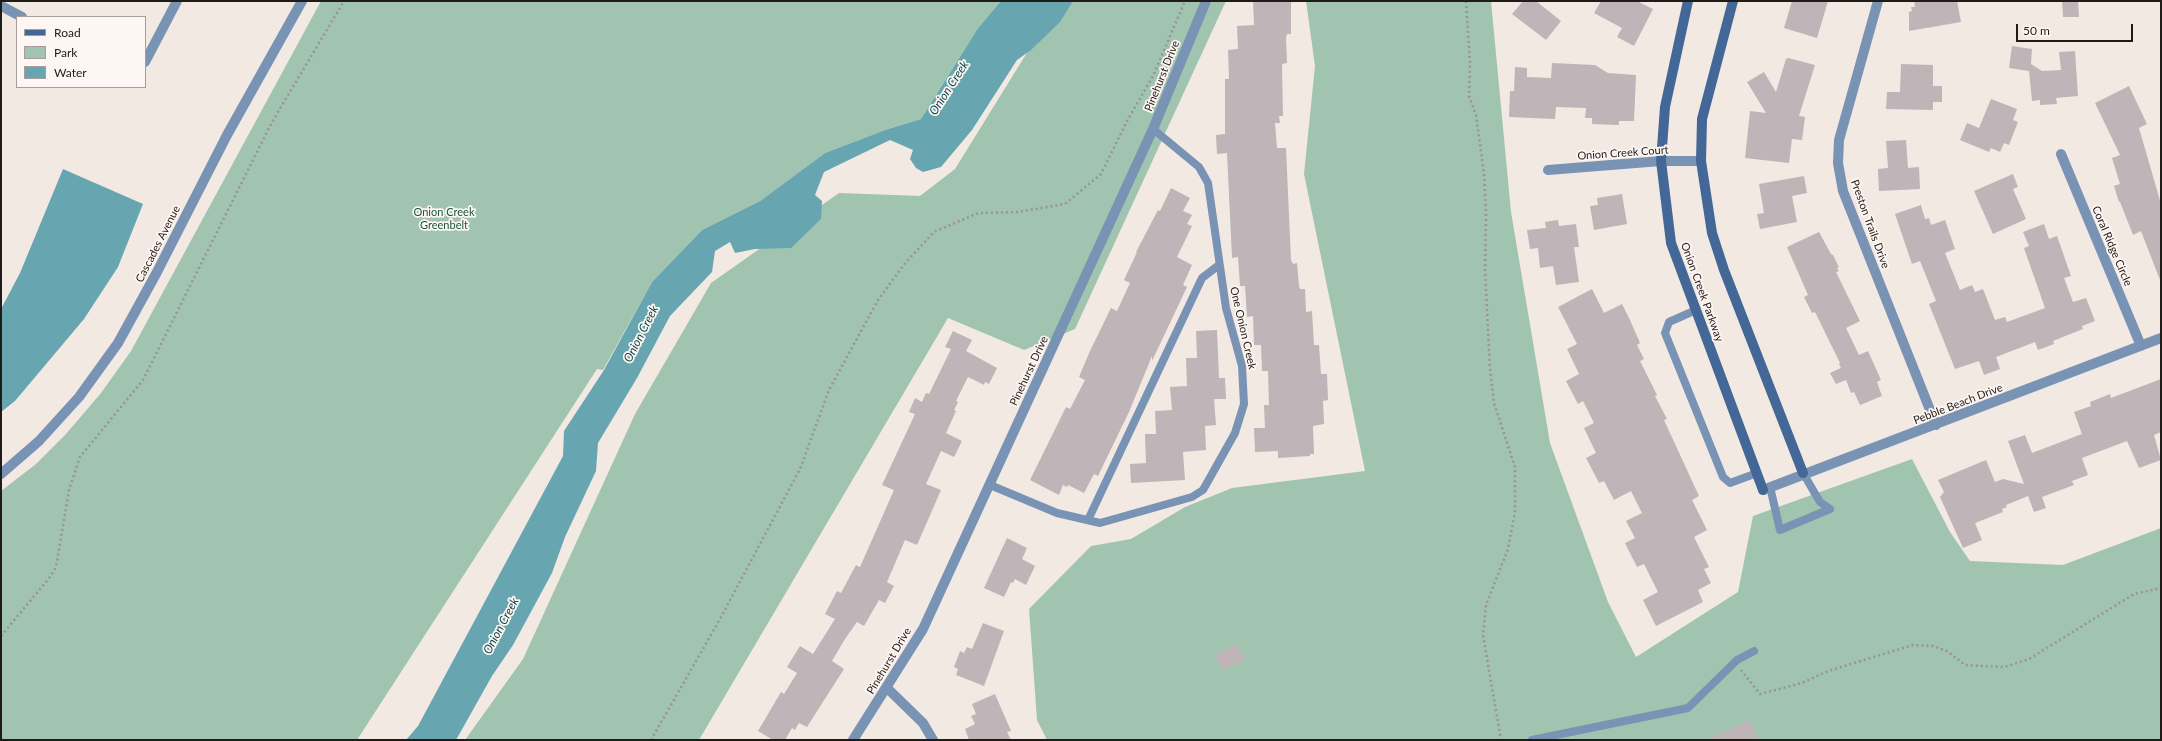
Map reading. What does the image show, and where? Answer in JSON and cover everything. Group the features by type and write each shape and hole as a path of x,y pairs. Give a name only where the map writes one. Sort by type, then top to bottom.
{"street":[{"path":"146,60 177,1"},
{"name":"Cascades Avenue","path":"1,474 39,441 79,397 118,343 157,272 227,135 302,1"},
{"name":"Pinehurst Drive","path":"856,739 923,629 1153,129 1206,1"},
{"name":"Onion Creek Parkway","path":"1688,1 1665,107 1661,161 1671,243 1757,473 1766,488"},
{"path":"1733,1 1702,118 1701,161 1712,233 1724,270 1803,474"},
{"name":"Preston Trails Drive","path":"1878,1 1839,140 1838,163 1843,191 1936,425"},
{"path":"1,6 20,16"},
{"name":"Coral Ridge Circle","path":"2061,154 2141,346"},
{"name":"Onion Creek Court","path":"1548,170 1661,161 1701,161"},
{"name":"Pebble Beach Drive","path":"1766,488 1936,425 2161,338"},
{"path":"887,688 923,723 933,740"}],"lane":[{"name":"One Onion Creek","path":"990,486 1057,513 1100,523 1192,497 1203,490 1235,433 1244,404 1242,366 1226,308 1208,183 1199,167 1153,129"},
{"path":"1088,520 1202,278 1219,265"},
{"path":"1696,310 1669,322 1665,333 1723,477 1730,483 1757,473"},
{"path":"1766,488 1780,530 1830,509 1820,502 1803,474"},
{"path":"1532,740 1688,708 1736,660 1754,651"}],"path":[{"path":"1,636 50,577 56,567 70,490 80,457 144,380 272,122 344,1"},
{"path":"651,740 724,613 800,469 829,390 878,300 906,262 934,232 978,213 1018,212 1065,204 1101,174 1127,121 1153,76 1185,1"},
{"path":"1466,1 1470,63 1469,96 1476,115 1484,174 1486,213 1485,271 1490,368 1494,403 1515,467 1516,512 1508,550 1486,605 1482,634 1501,740"},
{"path":"1736,660 1742,673 1760,694 1802,683 1828,671 1913,645 1933,646 1946,651 1965,666 2005,667 2029,659 2134,594 2161,588"}],"green space":[{"name":"Onion Creek Greenbelt","path":"321,1 1001,1 978,28 921,119 885,130 825,153 760,201 702,230 652,282 603,370 597,369 357,740 1,740 1,491 36,464 66,434 101,393 131,351"},
{"path":"1059,1 1226,1 1075,329 1024,350 948,318 699,740 465,740 523,659 635,414 711,283 839,193 920,196 955,169"},
{"path":"1306,1 1491,1 1511,212 1550,443 1608,602 1636,657 1738,592 1753,516 1912,459 1950,532 1970,561 2063,565 2161,528 2161,740 1047,740 1037,720 1029,609 1091,546 1131,539 1185,507 1232,488 1365,471 1304,174 1315,66"}],"water":[{"name":"Onion Creek","path":"1001,1 1073,1 1060,22 1031,50 1017,60 972,130 941,167 923,172 916,168 910,159 913,150 890,140 824,172 815,195 822,201 821,219 791,248 755,249 735,253 730,242 715,251 712,272 670,316 637,378 598,443 596,471 565,537 552,573 513,645 492,676 456,740 406,740 418,726 563,456 564,431 604,370 652,282 702,230 760,201 825,153 885,130 921,119 978,28"},
{"path":"63,169 143,204 118,267 84,319 15,401 1,412 1,309 20,273"}],"building":[{"path":"1253,1 1291,1 1291,34 1287,34 1286,38 1287,63 1282,64 1283,116 1279,116 1280,123 1275,123 1277,148 1286,148 1291,260 1293,264 1297,263 1300,289 1305,289 1306,312 1312,311 1314,345 1319,345 1321,374 1327,374 1328,400 1323,401 1324,424 1313,426 1314,454 1310,454 1310,456 1278,458 1278,451 1255,452 1254,428 1265,428 1264,405 1269,405 1268,371 1262,371 1261,345 1254,345 1253,316 1247,317 1245,286 1240,286 1238,257 1232,258 1227,153 1217,154 1216,135 1225,134 1225,79 1229,79 1228,50 1238,49 1237,26 1254,25"},
{"path":"1523,1 1536,1 1561,21 1546,40 1512,14"},
{"path":"1601,1 1637,1 1653,9 1634,46 1617,37 1622,28 1594,13"},
{"path":"1792,1 1828,1 1817,38 1784,28"},
{"path":"1914,1 1957,1 1961,22 1909,31 1909,12 1912,11 1911,7 1915,7"},
{"path":"2062,1 2078,1 2079,17 2063,17"},
{"path":"2012,46 2032,49 2031,64 2042,71 2061,70 2059,52 2075,51 2078,96 2056,98 2057,104 2040,105 2040,100 2032,101 2029,71 2009,68"},
{"path":"1788,58 1815,65 1799,116 1805,117 1802,140 1792,139 1789,163 1745,158 1750,111 1766,113 1747,82 1764,72 1776,92 1786,59"},
{"path":"1552,63 1595,65 1608,73 1636,75 1634,121 1619,121 1619,125 1592,124 1592,118 1585,118 1586,108 1556,107 1555,119 1509,117 1510,91 1514,91 1515,67 1527,68 1527,77 1551,78"},
{"path":"1901,64 1933,65 1933,86 1942,86 1942,102 1933,102 1933,110 1886,109 1887,92 1900,92"},
{"path":"2129,86 2147,124 2139,128 2161,204 2160,280 2141,231 2133,235 2119,202 2114,186 2120,184 2112,158 2120,155 2095,103"},
{"path":"1991,99 2017,109 2013,120 2018,122 2009,145 2004,143 2000,152 1991,148 1989,152 1960,140 1967,123 1979,128"},
{"path":"1906,140 1908,168 1919,167 1920,189 1879,191 1878,169 1888,168 1886,141"},
{"path":"2013,174 2018,187 2013,189 2026,219 1993,234 1974,191"},
{"path":"1804,176 1807,193 1792,196 1797,222 1760,229 1757,214 1764,213 1759,184"},
{"path":"1171,188 1190,198 1183,211 1192,215 1187,224 1192,226 1177,257 1192,265 1183,285 1187,287 1152,361 1152,356 1129,412 1098,476 1094,474 1084,493 1068,485 1067,487 1063,485 1059,495 1030,480 1066,407 1070,409 1085,380 1079,377 1090,351 1111,308 1117,311 1130,283 1124,280 1136,252 1158,210 1160,211"},
{"path":"1622,194 1627,224 1594,230 1590,206 1598,205 1597,198"},
{"path":"1921,205 1925,219 1929,218 1931,225 1945,220 1955,249 1945,253 1960,290 1972,285 1975,292 1983,289 1995,320 2005,317 2007,322 2045,308 2024,248 2029,246 2023,232 2044,224 2049,239 2057,236 2071,276 2064,278 2073,302 2086,298 2095,321 2082,326 2083,329 2053,341 2054,344 2038,350 2035,342 1996,357 2000,369 1984,375 1979,361 1955,369 1929,304 1936,301 1920,261 1912,264 1895,214"},
{"path":"1558,220 1559,226 1576,224 1579,247 1574,247 1579,282 1556,285 1553,266 1540,268 1538,248 1530,249 1527,230 1546,228 1545,222"},
{"path":"1819,232 1839,267 1837,268 1839,271 1836,272 1860,321 1846,328 1859,355 1868,351 1881,380 1877,382 1882,396 1860,405 1854,392 1851,393 1846,380 1836,384 1830,373 1841,368 1840,363 1815,312 1812,313 1804,297 1808,295 1787,247"},
{"path":"1592,289 1604,313 1622,304 1630,320 1640,343 1637,345 1644,359 1640,361 1657,395 1655,396 1667,419 1664,420 1699,496 1692,500 1707,530 1694,537 1709,567 1704,569 1711,583 1698,590 1703,602 1656,626 1643,600 1658,592 1644,564 1637,567 1625,543 1635,538 1626,521 1642,513 1631,491 1614,500 1604,481 1599,483 1586,458 1596,453 1584,428 1594,423 1583,401 1578,404 1566,381 1579,374 1567,349 1577,344 1558,307"},
{"path":"1217,330 1219,378 1225,378 1226,399 1214,399 1216,425 1205,426 1206,450 1183,452 1185,480 1131,483 1130,464 1146,463 1145,434 1156,434 1155,411 1172,410 1170,387 1187,386 1186,358 1197,358 1196,331"},
{"path":"953,331 972,340 966,351 997,368 989,384 985,382 984,385 968,377 956,401 958,402 954,410 956,411 946,433 962,441 954,457 941,451 926,484 941,490 917,545 905,540 887,582 894,586 885,603 879,600 864,626 857,622 845,639 832,661 844,669 807,727 799,723 795,730 792,728 785,740 773,740 758,731 781,692 784,694 797,673 787,667 800,646 813,654 835,619 825,614 837,591 841,593 856,565 860,567 894,490 882,485 915,414 909,412 915,398 922,402 926,393 929,394 951,349 945,347"},
{"path":"2161,379 2161,432 2154,435 2161,460 2139,468 2127,441 2082,458 2088,475 2072,481 2074,485 2042,497 2046,508 2034,512 2028,496 2006,505 2007,507 2002,509 2003,512 1975,523 1982,540 1963,548 1940,497 1944,492 1938,480 1986,460 1995,482 2003,479 2024,484 2008,441 2025,435 2032,453 2082,434 2074,412 2091,406 2090,402 2110,394 2111,398"},
{"path":"1007,538 1027,548 1022,559 1035,566 1026,585 1015,579 1013,583 1011,582 1004,597 984,588"},
{"path":"983,623 1004,631 984,686 956,675 958,669 954,667 960,651 964,653 967,647 972,649"},
{"path":"1237,644 1245,660 1222,670 1215,655"},
{"path":"995,694 1011,731 1007,732 1011,740 969,740 965,729 975,724 971,716 976,714 972,704"},
{"path":"1750,720 1759,740 1705,740"}]}
